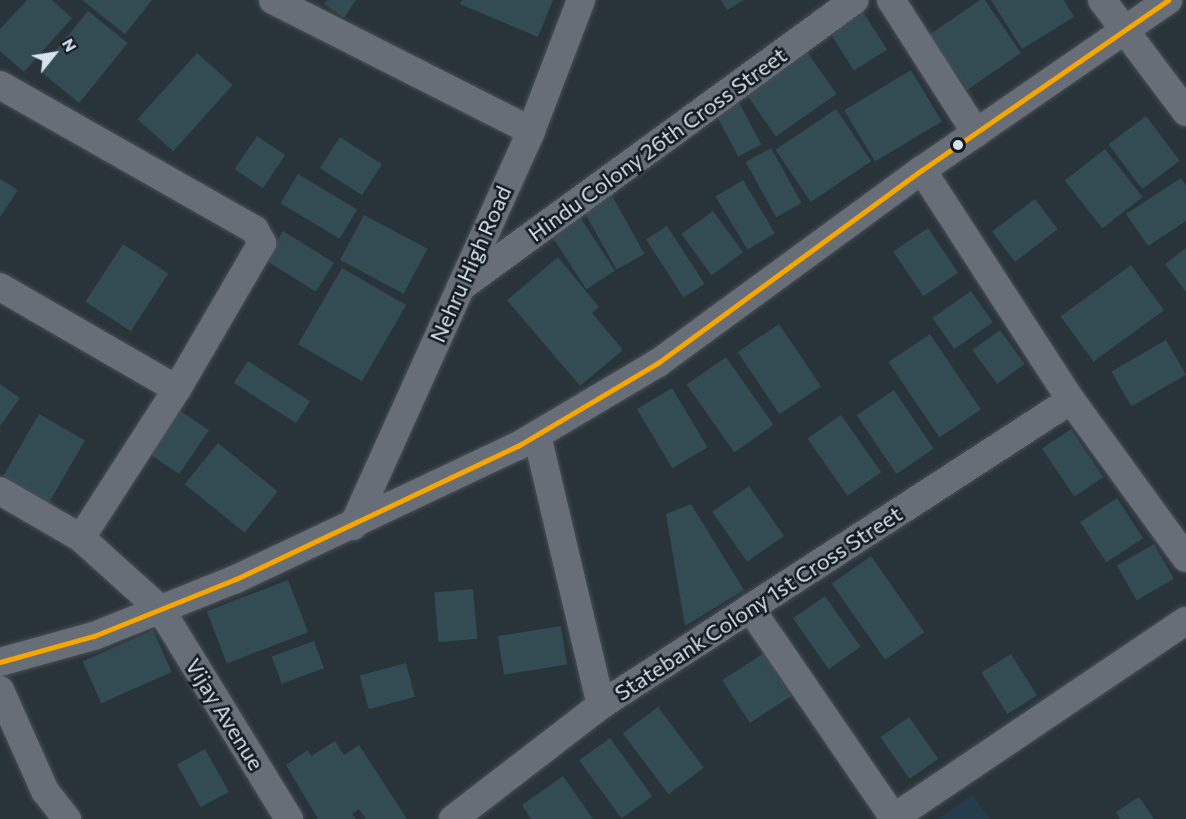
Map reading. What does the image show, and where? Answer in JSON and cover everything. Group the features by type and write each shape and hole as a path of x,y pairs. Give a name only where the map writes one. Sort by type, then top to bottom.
{"street":[{"path":"273,0 531,131"},
{"name":"Nehru High Road","path":"353,526 531,131 581,0"},
{"name":"Hindu Colony 26th Cross Street","path":"460,288 855,0"},
{"path":"891,0 976,133"},
{"path":"1102,0 1122,32 1186,112"},
{"path":"0,662 94,636 161,610 353,526 537,435 658,363 922,170 1168,0"},
{"path":"0,85 255,230 261,238 262,248 177,389 81,538"},
{"path":"922,170 1071,400 1186,558"},
{"path":"0,287 177,389"},
{"name":"Statebank Colony 1st Cross Street","path":"453,819 601,705 1071,400"},
{"path":"537,435 601,705"},
{"name":"Vijay Avenue","path":"0,490 81,538 161,610 289,819"},
{"path":"750,608 893,818 1186,621"},
{"path":"0,690 45,791 66,819"}],"shaded area":[{"path":"973,795 990,819 938,819"}],"building":[{"path":"27,0 52,0 72,18 24,72 0,51 0,29"},
{"path":"82,0 152,0 125,34"},
{"path":"327,0 356,0 344,18 324,4"},
{"path":"462,0 553,0 538,37 460,4"},
{"path":"721,0 744,0 727,10"},
{"path":"980,0 985,0 1021,53 967,90 929,35"},
{"path":"991,0 1064,0 1074,17 1022,49"},
{"path":"862,10 887,50 854,71 829,31"},
{"path":"88,11 128,43 79,103 40,71"},
{"path":"805,49 837,94 776,136 744,91"},
{"path":"197,53 233,85 173,151 137,119"},
{"path":"911,70 942,121 875,162 844,110"},
{"path":"734,93 761,144 738,156 711,105"},
{"path":"836,109 871,161 811,202 775,150"},
{"path":"1146,116 1180,161 1142,189 1108,144"},
{"path":"257,136 285,155 263,188 235,169"},
{"path":"340,137 382,164 362,195 320,168"},
{"path":"771,148 802,203 776,217 746,162"},
{"path":"1105,149 1143,197 1102,228 1065,180"},
{"path":"298,174 357,210 340,239 280,203"},
{"path":"1181,178 1186,185 1186,221 1148,246 1126,214"},
{"path":"0,179 18,190 0,217"},
{"path":"743,180 775,233 748,250 716,196"},
{"path":"610,192 644,254 616,270 582,208"},
{"path":"1035,199 1058,229 1015,262 992,231"},
{"path":"713,211 743,252 711,275 681,234"},
{"path":"364,215 428,249 404,294 340,260"},
{"path":"580,217 615,271 586,289 551,236"},
{"path":"667,226 705,284 684,297 646,240"},
{"path":"928,228 958,273 923,296 893,251"},
{"path":"283,231 334,263 316,292 265,260"},
{"path":"123,244 168,273 131,331 85,302"},
{"path":"1186,248 1186,292 1165,264"},
{"path":"558,257 599,307 592,313 623,350 580,386 507,300"},
{"path":"1131,265 1164,310 1094,361 1061,316"},
{"path":"342,268 406,305 362,381 298,344"},
{"path":"971,291 993,322 954,349 932,318"},
{"path":"779,324 821,386 779,414 738,352"},
{"path":"1000,330 1025,364 997,384 972,350"},
{"path":"930,334 981,409 939,437 889,362"},
{"path":"1166,340 1186,375 1131,406 1111,372"},
{"path":"726,357 774,425 734,453 687,385"},
{"path":"248,361 310,401 296,423 234,383"},
{"path":"0,384 20,398 0,426"},
{"path":"672,388 708,447 672,468 637,409"},
{"path":"894,390 934,449 896,474 857,415"},
{"path":"179,410 209,430 179,474 149,454"},
{"path":"39,414 85,440 49,503 3,476"},
{"path":"841,415 881,472 848,496 807,439"},
{"path":"1071,429 1103,477 1074,497 1042,449"},
{"path":"218,443 278,491 244,533 185,484"},
{"path":"749,486 784,536 747,562 712,512"},
{"path":"1117,498 1143,538 1106,562 1080,522"},
{"path":"691,504 744,590 685,626 666,514"},
{"path":"1154,544 1174,579 1137,600 1117,566"},
{"path":"871,556 924,632 885,660 832,584"},
{"path":"288,580 308,632 227,663 207,611"},
{"path":"473,589 477,639 439,642 434,592"},
{"path":"825,596 861,647 829,669 793,618"},
{"path":"561,626 567,665 504,675 498,636"},
{"path":"153,630 172,672 101,703 83,661"},
{"path":"314,641 324,668 282,684 272,656"},
{"path":"764,653 792,696 750,723 722,680"},
{"path":"1011,654 1037,696 1007,714 981,673"},
{"path":"406,663 415,697 369,709 360,675"},
{"path":"658,707 704,768 669,794 623,733"},
{"path":"909,717 938,759 910,779 880,737"},
{"path":"610,738 652,796 622,819 579,760"},
{"path":"335,741 344,755 359,745 407,819 366,819 359,809 352,814 356,819 318,819 286,765 308,750 311,756"},
{"path":"205,749 229,792 201,807 177,765"},
{"path":"563,776 593,819 531,819 522,805"},
{"path":"1139,797 1154,819 1120,819 1116,812"}],"transit line":[{"path":"0,662 94,636 236,579 518,446 658,363 922,170 1168,0"}]}
